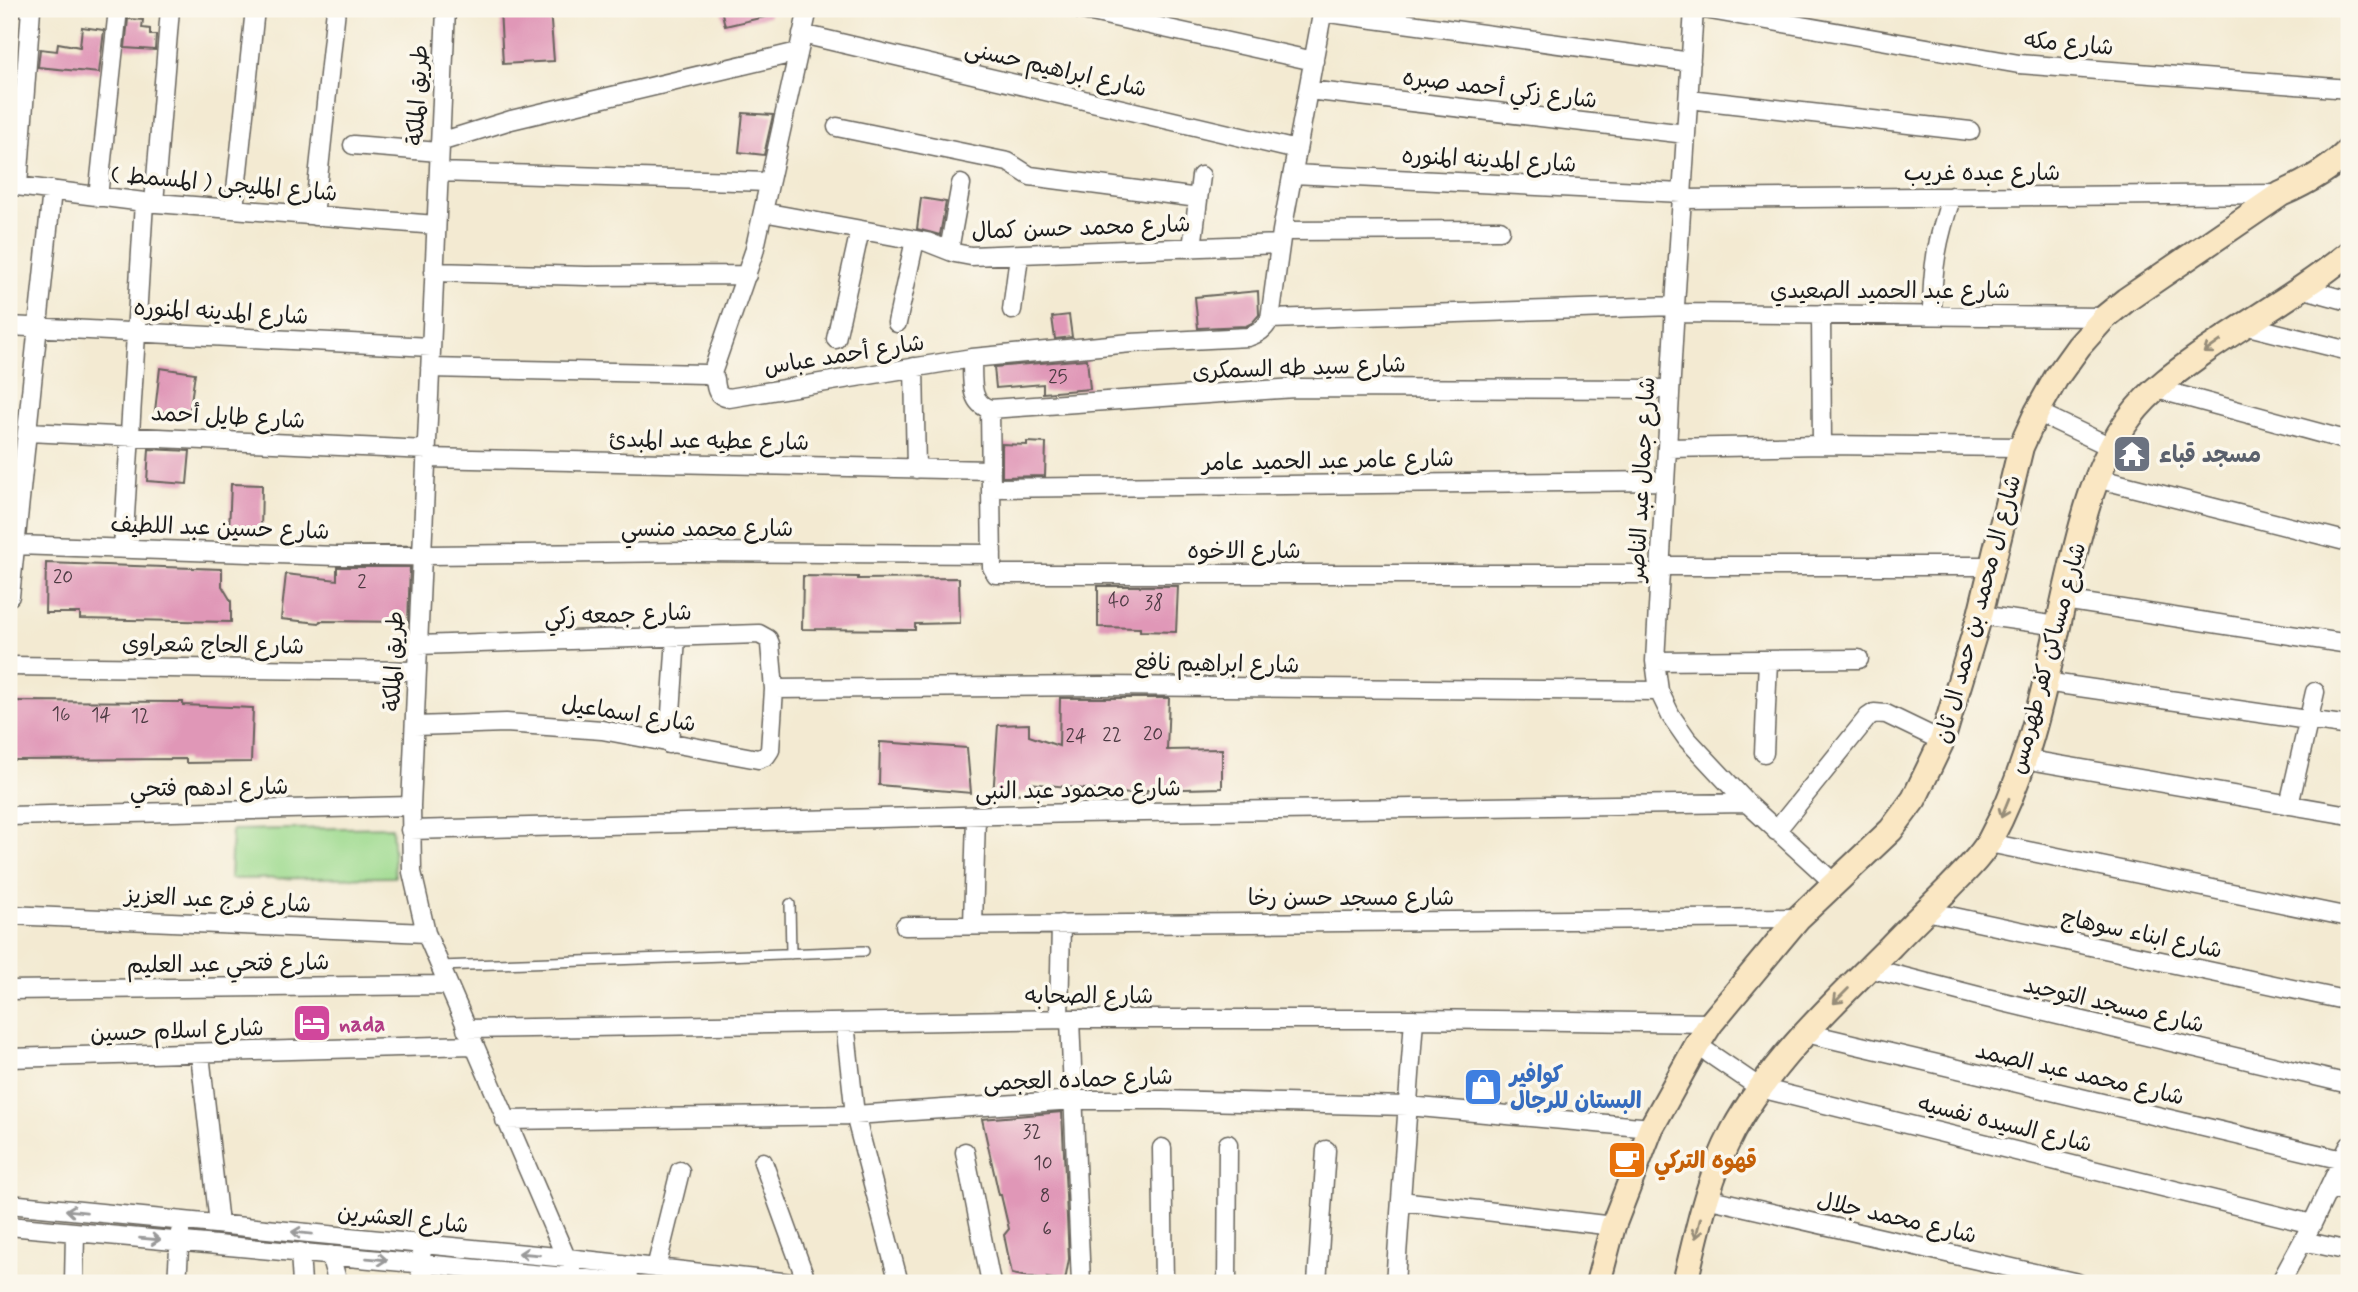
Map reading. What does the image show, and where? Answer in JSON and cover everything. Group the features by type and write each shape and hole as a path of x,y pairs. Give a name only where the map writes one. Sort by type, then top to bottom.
{"street":[{"path":"13,185 31,9"},
{"path":"98,197 118,9"},
{"path":"123,549 136,331 170,9"},
{"path":"233,209 255,9"},
{"path":"314,216 335,9"},
{"name":"طريق الملكة","path":"446,9 411,806 412,873 426,933 576,1280"},
{"path":"430,368 711,376 747,275 808,9"},
{"path":"1078,9 1314,61"},
{"name":"شارع جمال عبد الناصر","path":"1695,9 1660,570 1656,662 1659,691 1671,716 1687,739 1747,803 1835,883"},
{"name":"شارع مكه","path":"1704,9 2019,64 2349,89"},
{"path":"1270,319 1281,237 1323,11 1691,62"},
{"name":"شارع ابراهيم حسنى","path":"802,34 1297,150"},
{"path":"353,145 440,147 511,120 798,52"},
{"name":"شارع زكي أحمد صبره","path":"1308,90 1686,134"},
{"path":"1689,99 1969,131"},
{"path":"837,127 1008,162 1030,176 1198,198"},
{"name":"شارع ال محمد بن حمد ال ثان","path":"1598,1283 1613,1226 1651,1128 1711,1023 1798,918 1891,830 1914,799 1942,741 1980,615 2021,447 2056,378 2079,346 2105,317 2126,300 2281,194 2309,181 2340,160 2349,150"},
{"path":"439,172 769,182"},
{"name":"شارع المدينه المنوره","path":"1293,174 1682,196"},
{"path":"1192,247 1201,176"},
{"path":"948,250 961,184"},
{"name":"شارع المليجى ( المسمط )","path":"13,185 149,202 436,225"},
{"path":"10,596 16,545 17,453 27,432 52,190"},
{"name":"شارع عبده غريب","path":"1682,196 2281,194"},
{"path":"1932,314 1932,274 1939,234 1952,196"},
{"name":"شارع محمد حسن كمال","path":"762,212 915,240 961,255 1019,256 1192,247 1281,237 1500,230"},
{"path":"836,339 860,230"},
{"path":"897,323 915,240"},
{"name":"شارع مساكن كفر طهرمس","path":"1685,1283 1706,1198 1732,1133 1760,1088 1806,1033 1966,870 1989,843 2024,759 2045,682 2078,538 2096,478 2111,447 2131,416 2157,388 2187,364 2349,253"},
{"path":"1012,310 1019,256"},
{"path":"434,272 586,276 747,275"},
{"path":"2301,288 2349,301"},
{"name":"شارع عبد الحميد الصعيدي","path":"1270,319 1675,310 2105,317"},
{"path":"1821,314 1822,445"},
{"name":"شارع أحمد عباس","path":"711,376 715,380 717,391 722,397 729,398 972,358 1131,343 1248,337 1265,329 1270,319"},
{"path":"2244,325 2349,351"},
{"name":"شارع المدينه المنوره","path":"9,326 431,348"},
{"path":"972,358 974,397 982,407 990,409 992,554"},
{"path":"914,368 916,469"},
{"name":"شارع سيد طه السمكرى","path":"990,409 1295,388 1670,389"},
{"path":"2157,388 2349,441"},
{"path":"2037,412 2111,447"},
{"name":"شارع طايل أحمد","path":"27,432 427,454"},
{"path":"1667,448 1822,445 2021,447"},
{"name":"شارع عطيه عبد المبدئ","path":"427,454 916,469 991,479"},
{"path":"2096,478 2349,542"},
{"name":"شارع عامر عبد الحميد عامر","path":"991,479 1665,481"},
{"name":"شارع حسين عبد اللطيف","path":"16,545 337,555 422,554"},
{"name":"شارع محمد منسي","path":"422,554 992,554"},
{"name":"شارع الاخوه","path":"992,554 993,571 1000,575 1660,570"},
{"path":"1660,570 1992,566"},
{"path":"2064,600 2349,644"},
{"path":"1980,615 2058,626"},
{"name":"شارع جمعه زكي","path":"418,645 759,634 770,644 774,689"},
{"path":"669,744 676,637"},
{"path":"1656,662 1859,659"},
{"path":"1764,754 1768,660"},
{"name":"شارع الحاج شعراوى","path":"9,666 417,671"},
{"path":"2045,682 2349,726"},
{"name":"شارع ابراهيم نافع","path":"774,689 1101,686 1659,691"},
{"name":"شارع اسماعيل","path":"415,726 506,723 602,730 758,759 770,751 774,689"},
{"path":"2290,804 2315,692"},
{"path":"1776,831 1874,713 1886,714 1942,741"},
{"path":"2024,759 2349,815"},
{"name":"شارع محمود عبد النبى","path":"411,830 976,816 1747,803"},
{"name":"شارع ادهم فتحي","path":"9,816 411,806"},
{"path":"973,925 976,816"},
{"path":"1989,843 2349,917"},
{"name":"شارع ابناء سوهاج","path":"1926,911 2349,1001"},
{"name":"شارع فرج عبد العزيز","path":"9,915 426,933"},
{"name":"شارع مسجد حسن رخا","path":"905,926 1798,918"},
{"path":"1061,924 1065,1019 1074,1100 1082,1283"},
{"name":"شارع مسجد التوحيد","path":"1869,968 2349,1084"},
{"name":"شارع فتحي عبد العليم","path":"9,990 447,985"},
{"name":"شارع الصحابه","path":"470,1037 845,1023 1065,1019 1414,1019 1711,1023"},
{"path":"1395,1283 1414,1019"},
{"path":"845,1023 855,1115 898,1283"},
{"name":"شارع محمد عبد الصمد","path":"1806,1033 2346,1153"},
{"name":"شارع اسلام حسين","path":"9,1059 200,1054 470,1037"},
{"name":"شارع السيده نفسيه","path":"1697,1045 1760,1088 2312,1224"},
{"path":"200,1054 219,1224"},
{"name":"شارع حماده العجمى","path":"505,1120 855,1115 1074,1100 1162,1100 1408,1105 1651,1128"},
{"path":"1227,1283 1228,1143"},
{"path":"1162,1148 1164,1283"},
{"path":"1317,1283 1326,1150"},
{"path":"965,1152 991,1283"},
{"path":"2280,1283 2346,1153"},
{"path":"763,1162 807,1283"},
{"path":"656,1268 680,1171"},
{"path":"2330,1188 2349,1192"},
{"name":"شارع محمد جلال","path":"1706,1198 2078,1283"},
{"path":"1401,1201 1613,1226"},
{"name":"شارع العشرين","path":"9,1204 566,1258 792,1283"},
{"path":"177,1283 182,1222"},
{"name":"شارع العشرين","path":"9,1226 420,1263 576,1280 632,1283"},
{"path":"74,1283 75,1233"},
{"path":"2303,1241 2349,1251"},
{"path":"422,1283 420,1263 423,1244"},
{"path":"300,1252 302,1283"},
{"path":"330,1255 338,1283"}],"lane":[{"path":"790,904 791,954"},
{"path":"440,966 864,951"}],"green space":[{"path":"392,827 395,877 230,879 232,830"}],"building":[{"path":"500,9 550,9 554,61 503,64"},
{"path":"721,9 769,9 769,16 725,26"},
{"path":"128,19 143,20 142,28 150,29 150,35 156,35 155,50 125,48"},
{"path":"82,27 104,30 99,73 38,67 40,49 57,51 58,43 80,47"},
{"path":"743,113 773,115 764,155 739,152"},
{"path":"921,198 946,202 940,235 917,229"},
{"path":"1258,291 1259,315 1252,323 1246,326 1198,328 1195,297"},
{"path":"1069,315 1072,337 1055,339 1052,317"},
{"path":"1087,359 1090,389 1043,393 1043,384 996,388 994,367"},
{"path":"160,368 195,373 189,416 155,411"},
{"path":"1027,442 1046,443 1045,476 1002,477 1002,444 1027,445"},
{"path":"149,449 190,451 187,484 147,481"},
{"path":"231,484 262,485 261,532 229,530"},
{"path":"46,563 222,569 222,586 231,601 231,622 80,619 80,613 45,613"},
{"path":"337,567 410,567 408,622 319,623 281,619 286,574 337,580"},
{"path":"803,576 858,579 959,578 960,623 915,624 915,630 802,629"},
{"path":"1098,586 1178,586 1176,632 1098,627"},
{"path":"1060,698 1169,698 1167,750 1222,749 1222,788 1147,790 1146,797 1131,790 1130,794 1031,783 1031,792 993,797 998,725 1029,724 1029,736 1059,746"},
{"path":"11,701 183,702 183,705 253,708 251,762 186,763 186,759 10,760"},
{"path":"880,742 967,748 971,793 879,785"},
{"path":"1062,1112 1069,1259 1065,1281 1047,1278 1048,1281 1012,1274 1004,1235 1009,1229 982,1119"}],"place":[{"name":"مسجد قباء","path":"2132,454"},
{"name":"nada","path":"312,1023"},
{"name":"كوافير البستان للرجال","path":"1483,1087"},
{"name":"قهوه التركي","path":"1627,1160"}]}
